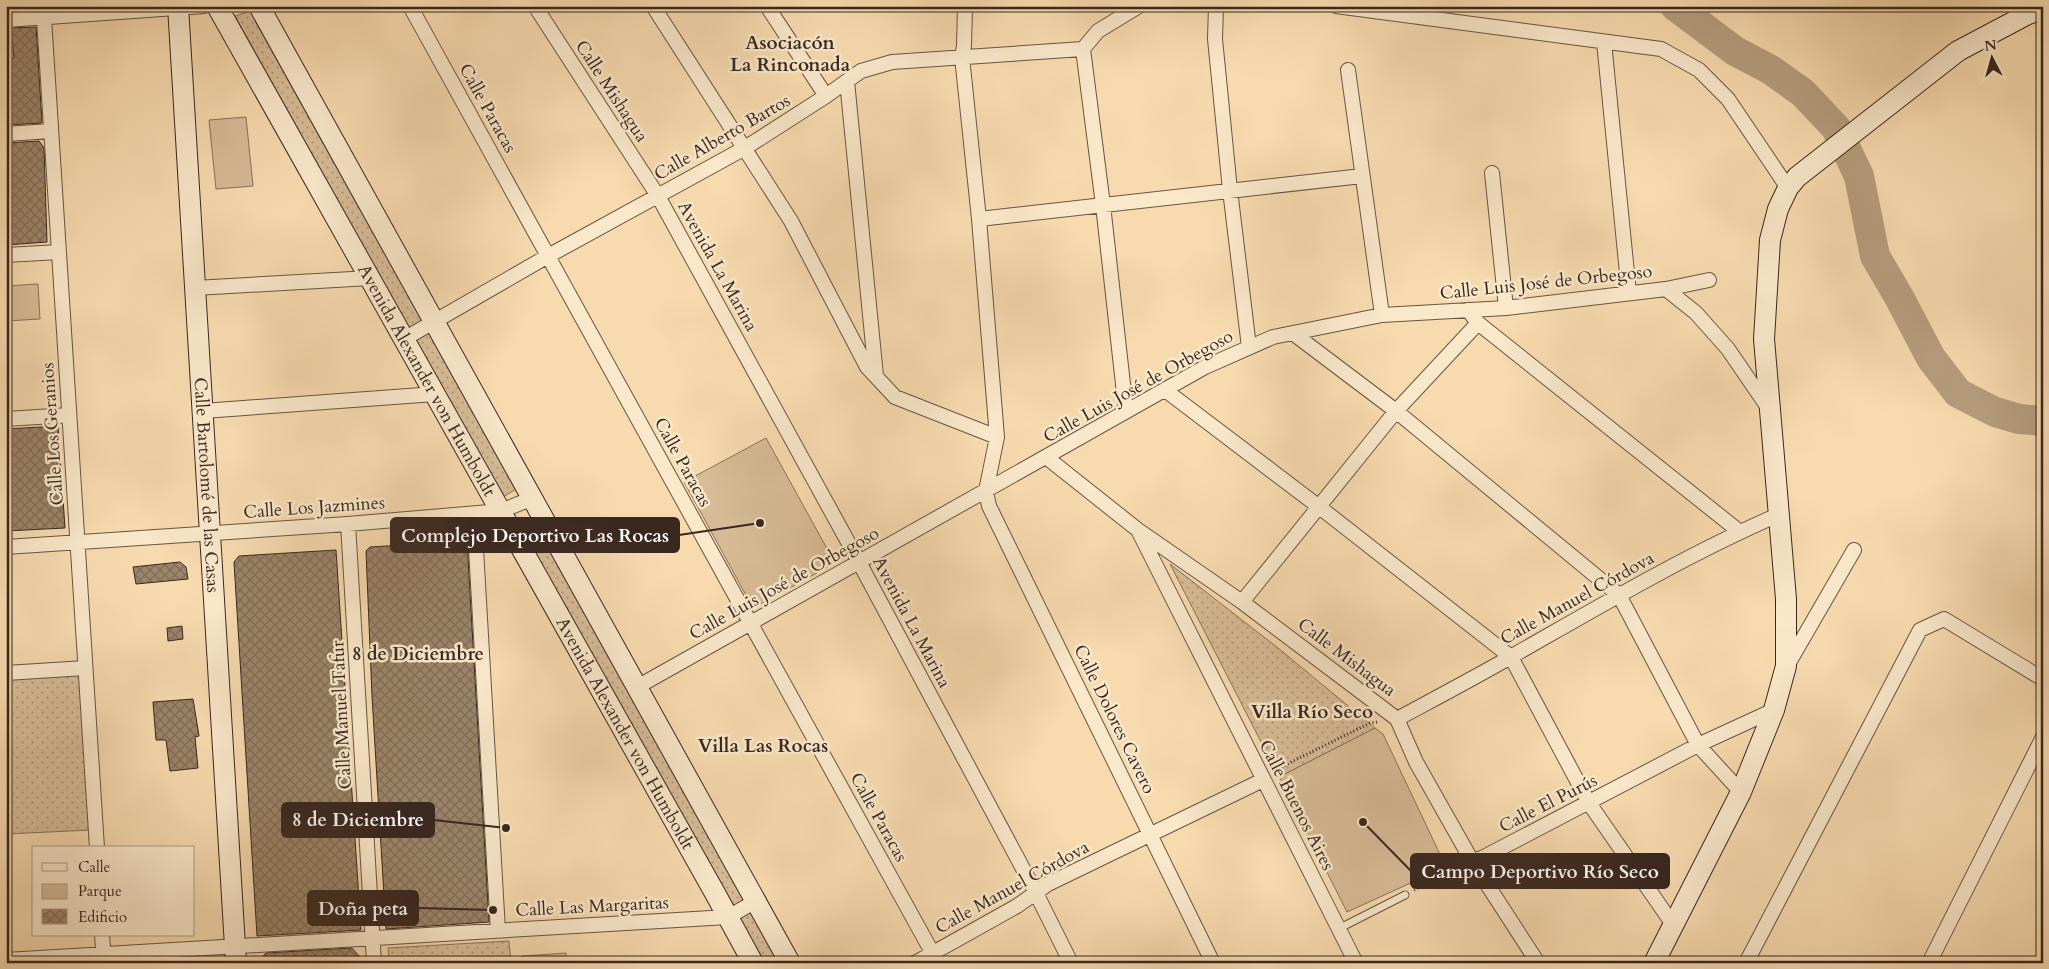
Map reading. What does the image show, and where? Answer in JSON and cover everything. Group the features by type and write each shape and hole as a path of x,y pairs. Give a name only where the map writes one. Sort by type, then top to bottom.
{"main road":[{"name":"Avenida Alexander von Humboldt","path":"217,6 752,963"},
{"name":"Avenida Alexander von Humboldt","path":"259,6 790,963"},
{"name":"Calle Bartolomé de las Casas","path":"178,7 236,955"},
{"path":"1654,963 1741,792 1774,710 1786,666 1786,599 1764,339 1770,240 1778,209 1792,182 1958,52 2028,14 2043,9"}],"street":[{"path":"6,20 204,6"},
{"name":"Calle Paracas","path":"410,6 936,958"},
{"name":"Calle Mishagua","path":"535,6 658,196"},
{"path":"653,6 791,221 867,367 895,397 997,437"},
{"path":"767,6 826,96"},
{"path":"965,6 962,57 979,219 997,437 986,491"},
{"path":"1126,411 1103,205 1082,49 1098,31 1139,6"},
{"path":"1216,6 1215,39 1230,190 1249,347"},
{"path":"1336,6 1661,49 1699,70 1728,99 1792,182"},
{"name":"Calle Los Geranios","path":"44,18 97,846"},
{"path":"1604,42 1629,293"},
{"name":"Calle Alberto Bartos","path":"404,339 548,256 745,148 861,71 892,62 1082,49"},
{"path":"1348,70 1382,315"},
{"path":"848,81 876,376"},
{"path":"6,134 51,131"},
{"path":"1492,172 1506,308"},
{"path":"979,219 1362,176"},
{"name":"Avenida La Marina","path":"658,196 859,562 1036,893 1071,963"},
{"path":"6,256 59,252"},
{"path":"195,288 370,278"},
{"name":"Calle Luis José de Orbegoso","path":"637,687 1205,367 1273,337 1382,315 1506,308 1666,289 1710,280"},
{"path":"1666,289 1696,313 1728,349 1769,409"},
{"path":"1468,310 1478,322 1740,532"},
{"path":"1242,602 1396,411 1478,322"},
{"path":"1294,334 1396,411 1619,595 1698,746 1741,792"},
{"path":"1165,390 1318,506 1511,657 1589,803 1674,926"},
{"path":"203,411 435,394"},
{"path":"6,419 69,415"},
{"name":"Calle Mishagua","path":"1046,457 1138,530 1242,602 1397,718 1416,762 1472,861 1538,963"},
{"name":"Calle Dolores Cavero","path":"986,491 989,506 1213,963"},
{"name":"Calle Los Jazmines","path":"6,546 474,514 501,511 533,498"},
{"path":"474,514 498,931"},
{"name":"Calle Manuel Córdova","path":"1397,718 1511,657 1619,595 1740,532 1778,515"},
{"name":"Calle Manuel Tafur","path":"348,524 374,963"},
{"name":"Calle Buenos Aires","path":"1138,530 1356,963"},
{"path":"1786,666 1854,550"},
{"path":"1746,963 1920,630 1944,619 2043,679"},
{"path":"6,673 85,668"},
{"name":"Calle El Purús","path":"1472,861 1482,858 1698,746 1774,710"},
{"path":"1929,963 2043,737"},
{"name":"Calle Manuel Córdova","path":"915,963 936,958 1048,884 1263,780"},
{"name":"Calle Las Margaritas","path":"6,960 236,955 372,938 728,917 756,901"},
{"path":"102,936 104,958"}],"lane":[{"path":"1338,929 1405,895"}],"path":[{"path":"1263,780 1276,770 1370,723 1397,718"},
{"path":"1405,895 1472,861"}],"green space":[{"path":"251,11 518,488 503,497 235,16"},
{"path":"246,117 253,186 216,189 209,120"},
{"path":"38,284 40,319 6,321 6,286"},
{"path":"766,438 835,563 753,608 684,482"},
{"path":"543,536 781,963 761,963 529,545"},
{"path":"1170,564 1278,648 1375,728 1279,777"},
{"path":"81,674 91,830 6,834 6,679"},
{"path":"1375,728 1383,734 1446,867 1347,912 1279,777"},
{"path":"509,941 511,963 389,963 388,948"},
{"path":"566,953 566,963 522,963 522,956"}],"building":[{"path":"36,27 42,123 6,125 6,59 14,58 11,28"},
{"path":"39,141 44,148 47,242 6,245 6,143"},
{"path":"58,426 65,528 6,531 6,429"},
{"path":"467,541 489,922 386,929 372,696 366,551 370,547"},
{"path":"336,550 361,930 257,936 234,562 239,556"},
{"path":"180,562 186,567 188,579 136,584 133,567"},
{"path":"182,626 183,639 168,641 167,628"},
{"path":"193,699 199,736 195,737 198,768 170,771 166,740 156,740 153,702"},
{"path":"352,948 365,963 257,963 266,953"}],"waterway":[{"path":"1675,6 1735,51 1771,70 1803,93 1836,128 1859,176 1875,256 1931,358 1958,393 1995,412 2019,419 2043,421"}],"place":[{"name":"Complejo Deportivo Las Rocas","path":"760,523"},
{"name":"Campo Deportivo Río Seco","path":"1363,822"},
{"name":"8 de Diciembre","path":"506,828"},
{"name":"Doña peta","path":"493,910"}],"district":[{"name":"Asociacón La Rinconada","path":"790,53"},
{"name":"8 de Diciembre","path":"418,653"},
{"name":"Villa Río Seco","path":"1312,711"},
{"name":"Villa Las Rocas","path":"763,745"}]}
